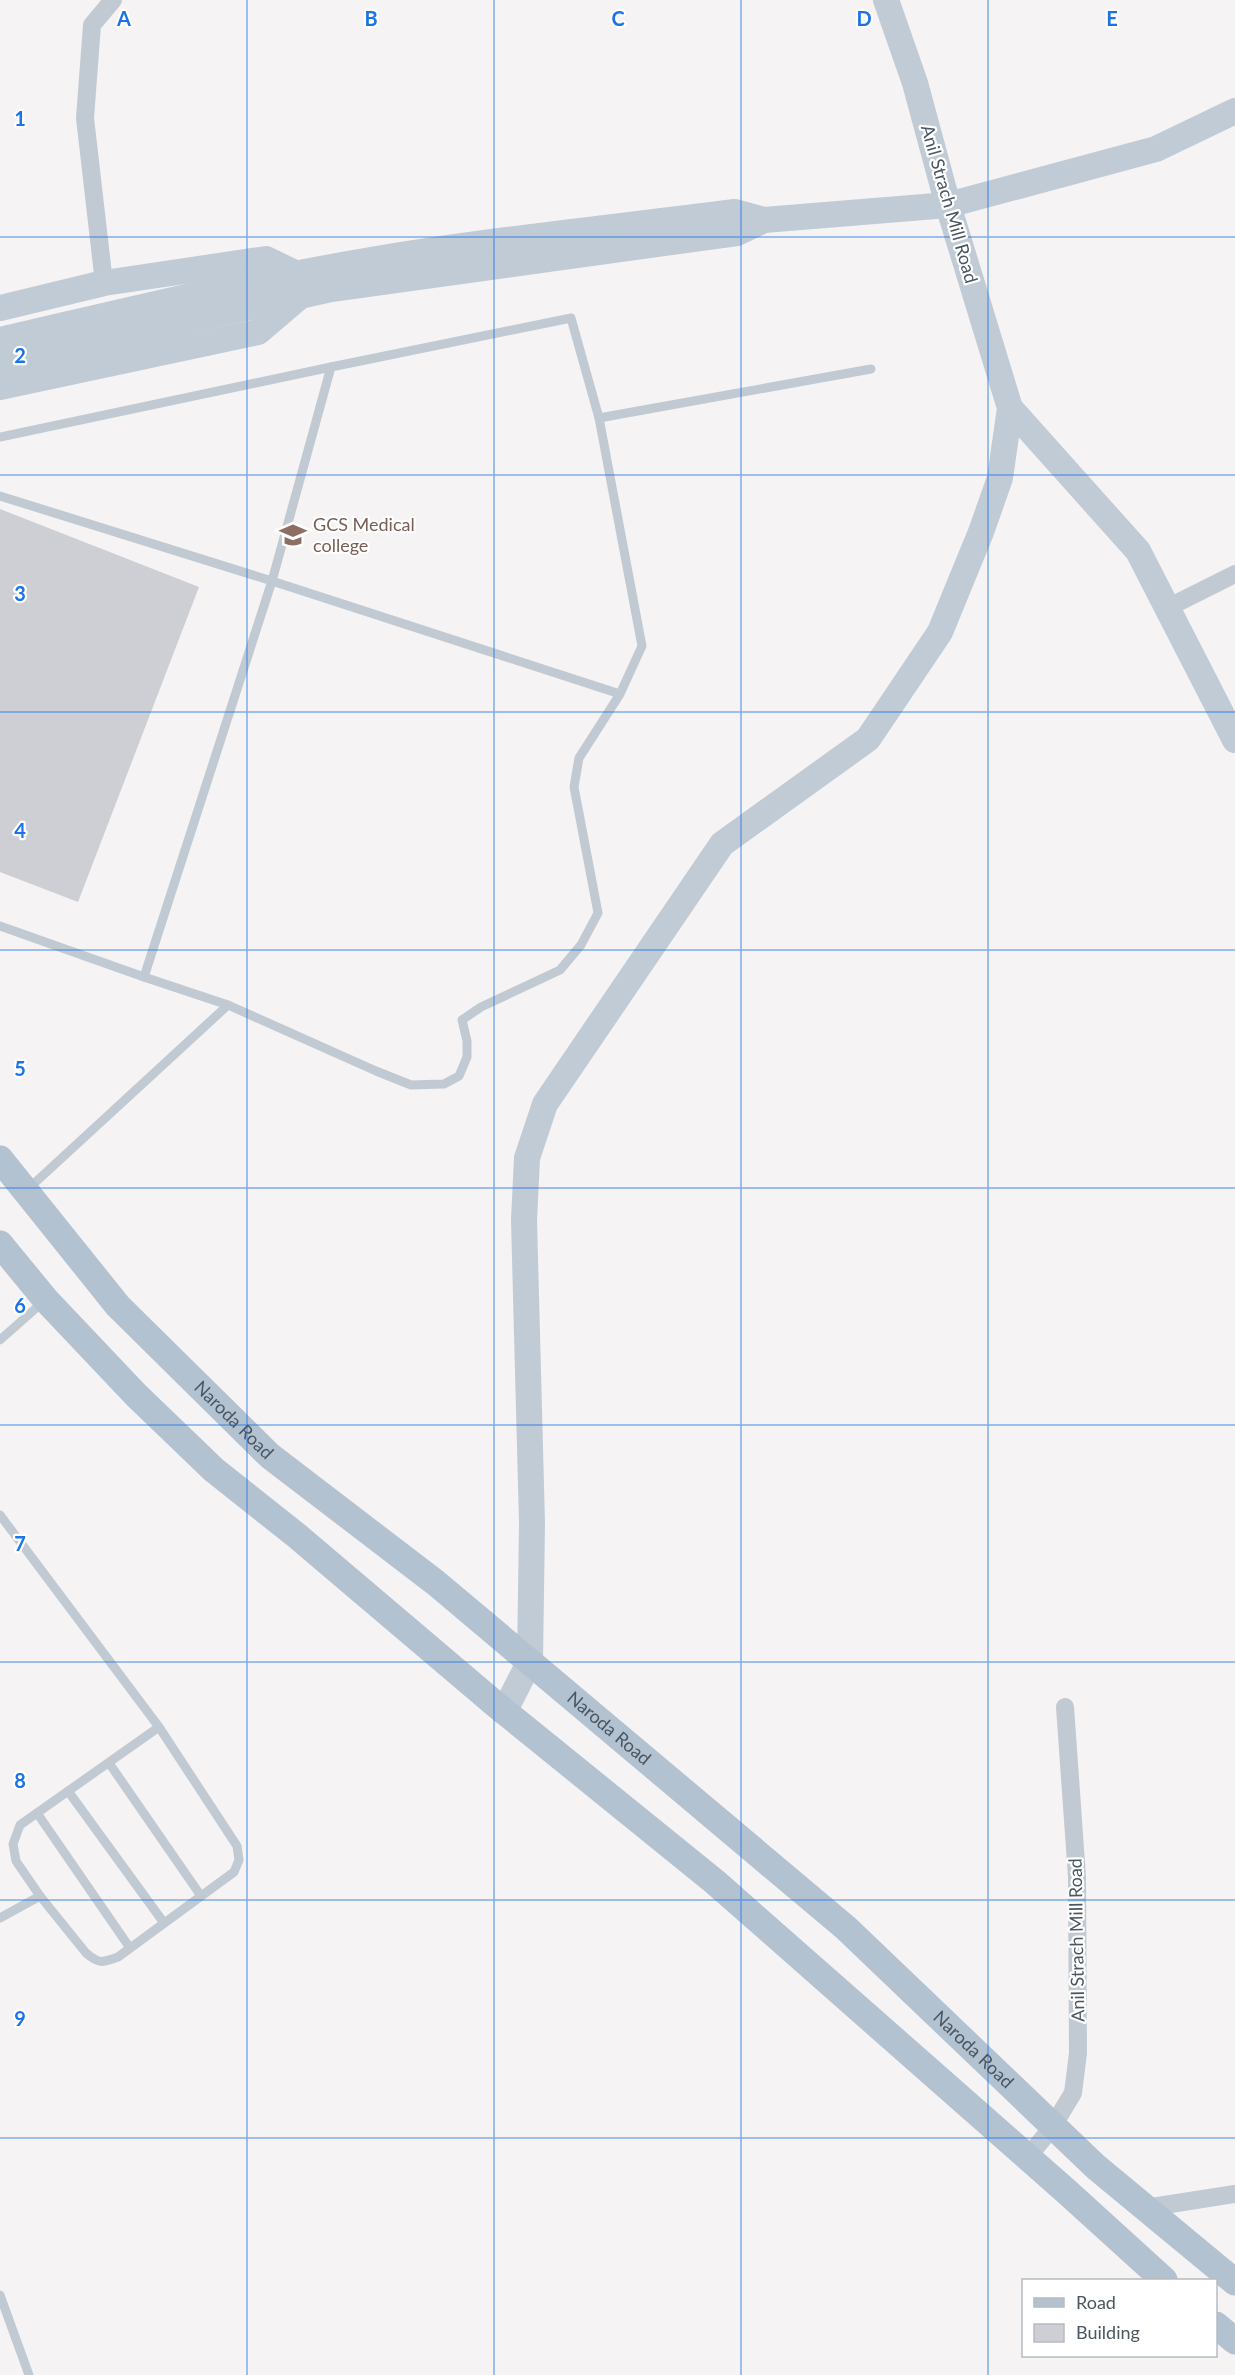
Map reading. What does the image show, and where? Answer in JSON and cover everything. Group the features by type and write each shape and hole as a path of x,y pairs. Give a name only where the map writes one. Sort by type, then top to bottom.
{"main road":[{"name":"Naroda Road","path":"0,1159 118,1306 270,1456 436,1583 846,1928 1096,2167 1235,2282"},
{"path":"0,1244 46,1300 136,1395 214,1470 296,1535 504,1712 715,1882 1028,2157 1163,2279"},
{"path":"1217,2327 1235,2341"}],"street":[{"path":"104,283 85,118 92,25 113,0"},
{"name":"Anil Strach Mill Road","path":"886,0 915,83 948,205 1010,408"},
{"path":"0,340 220,301 299,284 342,287 737,233 764,220 948,205 1156,149 1235,111"},
{"path":"0,308 104,283 266,259 299,284"},
{"path":"0,387 258,332 299,284"},
{"path":"0,363 220,301"},
{"path":"1010,408 1138,551 1235,740"},
{"path":"504,1712 530,1661 532,1522 524,1220 527,1158 545,1104 722,844 868,739 940,632 981,532 999,478 1010,408"},
{"path":"1167,608 1235,574"},
{"name":"Anil Strach Mill Road","path":"1028,2157 1053,2126 1073,2093 1079,2026 1077,1877 1065,1707"},
{"path":"1145,2208 1235,2194"}],"lane":[{"path":"0,437 571,318 599,418 642,645 621,694 579,758 574,787 598,913 581,945 560,970 481,1007 462,1020 467,1041 467,1057 459,1076 444,1084 411,1085 228,1005 0,926"},
{"path":"144,976 272,582 331,367"},
{"path":"599,418 871,369"},
{"path":"0,496 621,694"},
{"path":"26,1192 228,1005"},
{"path":"0,1340 46,1300"},
{"path":"0,1515 159,1727 237,1846 239,1860 234,1872 118,1957 103,1963 93,1959 71,1937 16,1862 13,1844 20,1825 159,1727"},
{"path":"109,1763 201,1896"},
{"path":"68,1791 164,1923"},
{"path":"37,1813 130,1948"},
{"path":"0,1918 40,1896"},
{"path":"0,2295 29,2375"}],"building":[{"path":"0,509 199,587 78,902 0,872"}],"place":[{"name":"GCS Medical college","path":"293,535"}]}
